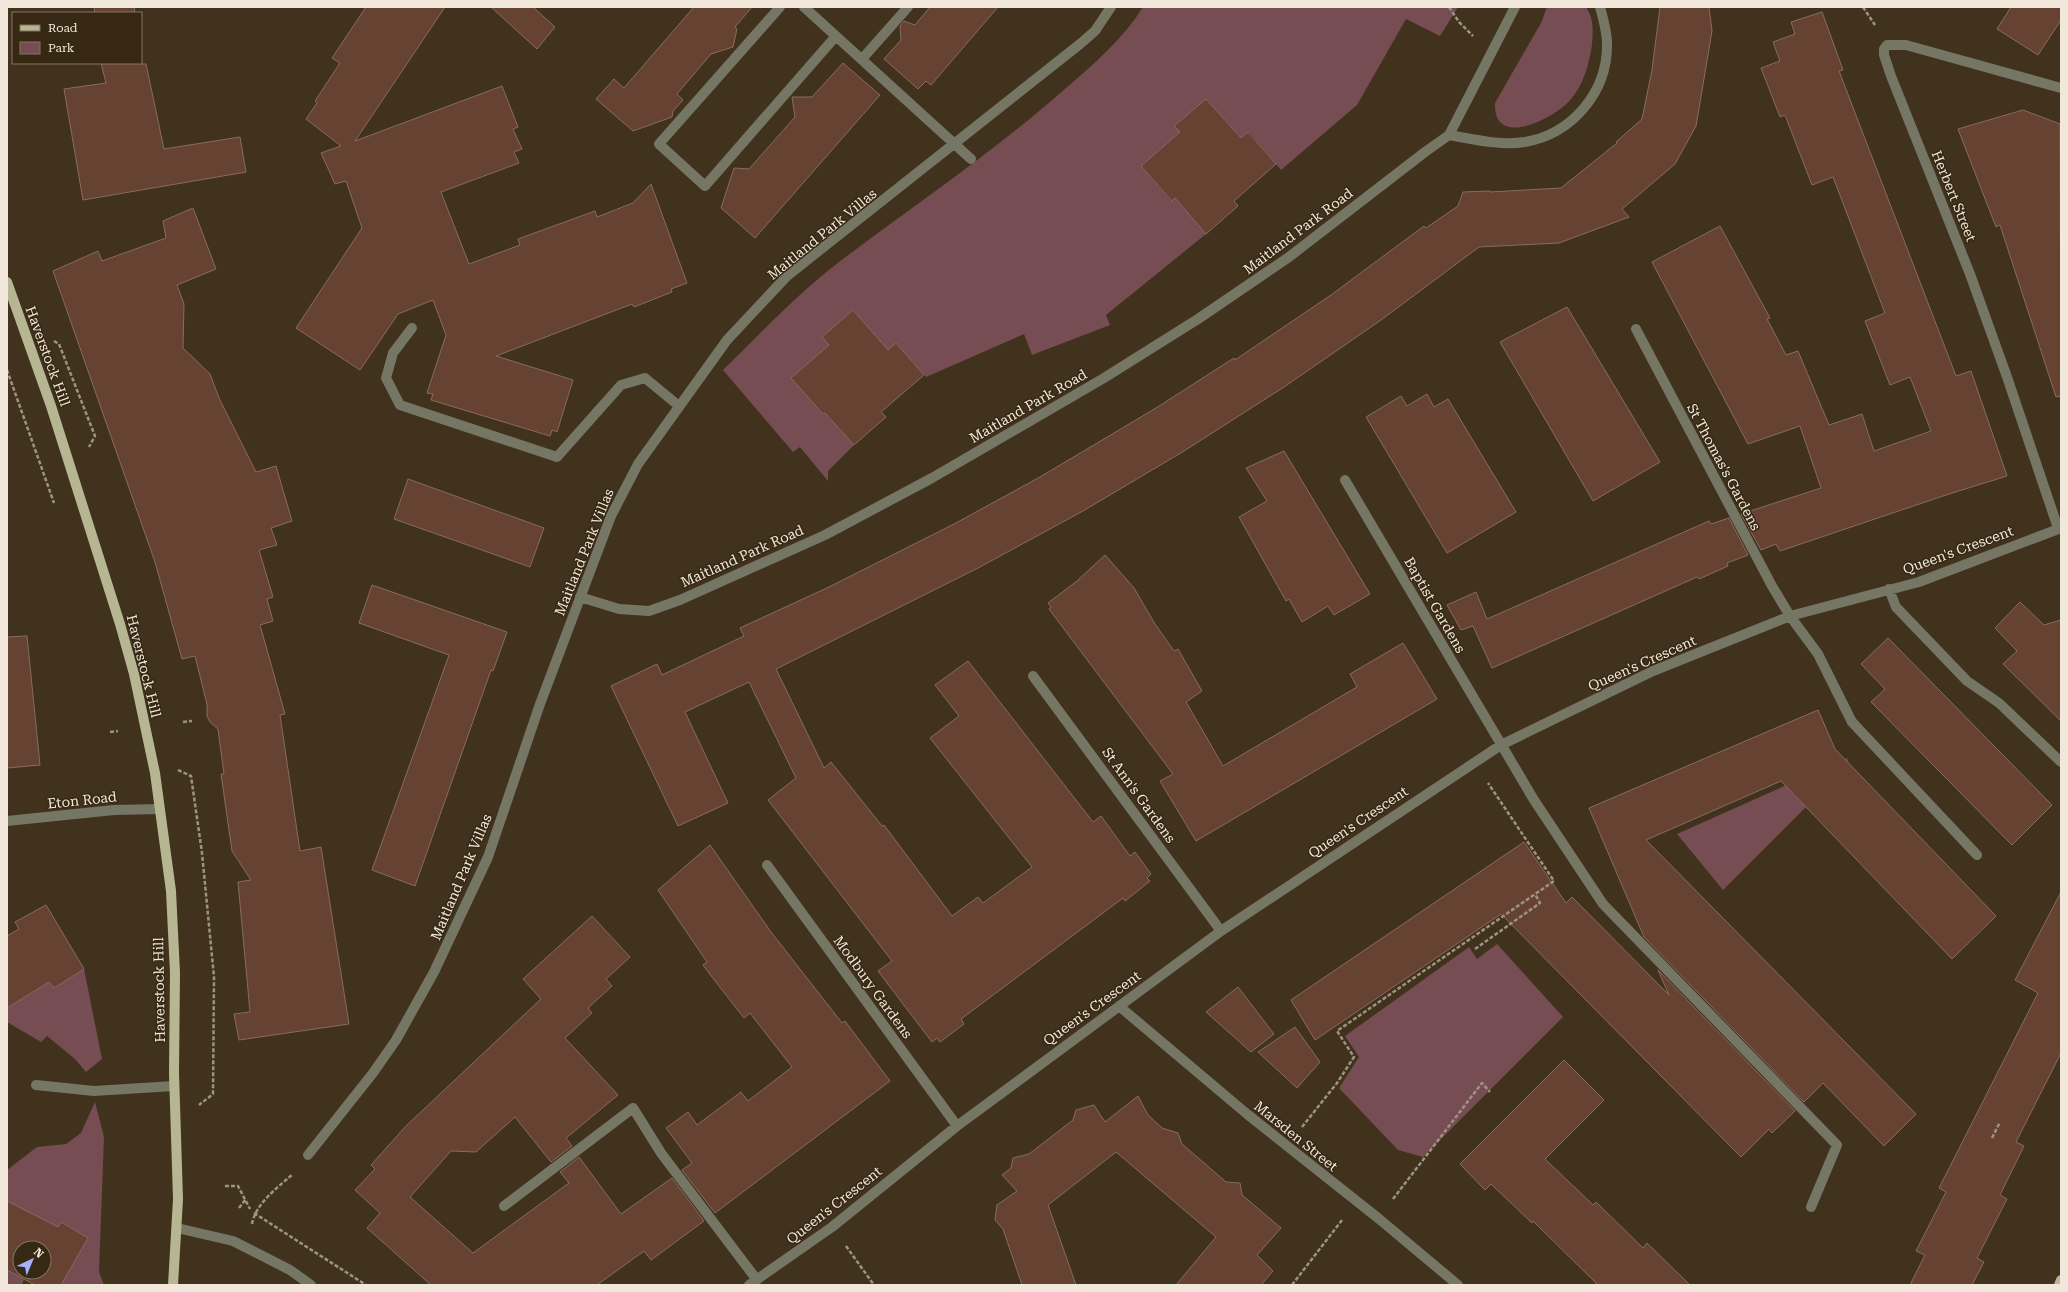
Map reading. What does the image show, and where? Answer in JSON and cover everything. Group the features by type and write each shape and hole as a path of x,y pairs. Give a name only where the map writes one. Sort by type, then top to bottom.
{"main road":[{"name":"Haverstock Hill","path":"7,282 51,406 122,631 136,681 155,773 171,891 175,973 174,1086 178,1187 173,1285"},
{"path":"2059,1285 2061,1280"}],"street":[{"path":"780,7 659,144 705,186 836,36"},
{"path":"804,7 816,11 836,36 971,158"},
{"path":"862,59 908,7"},
{"name":"Maitland Park Villas","path":"308,1155 373,1073 396,1040 434,972 488,857 540,704 580,597 611,516 638,464 727,340 787,276 1085,40 1094,31 1111,7"},
{"name":"Maitland Park Road","path":"580,597 619,609 649,611 680,600 825,535 926,482 1104,378 1198,319 1289,257 1449,135 1515,7"},
{"path":"1449,135 1491,142 1524,142 1551,134 1574,120 1595,93 1604,70 1607,42 1600,7"},
{"name":"Herbert Street","path":"2060,528 1978,296 1891,76 1884,49 1887,45 1906,45 2061,88"},
{"path":"412,328 393,353 386,378 400,405 557,457 621,385 645,378 679,406"},
{"name":"St Thomas's Gardens","path":"1636,330 1772,586 1790,616 1818,654 1852,722 1977,855"},
{"name":"Baptist Gardens","path":"1345,480 1534,800 1603,904 1837,1145 1811,1208"},
{"name":"Queen's Crescent","path":"753,1283 832,1227 957,1126 1221,931 1473,762 1501,745 1653,671 1790,616 1919,582 2060,528"},
{"path":"1889,589 1896,607 1967,681 2000,703 2061,762"},
{"name":"St Ann's Gardens","path":"1033,676 1221,931"},
{"name":"Eton Road","path":"7,821 114,810 159,809"},
{"name":"Modbury Gardens","path":"767,865 957,1126"},
{"name":"Marsden Street","path":"1119,1006 1287,1146 1378,1218 1458,1285"},
{"path":"36,1085 94,1091 174,1086"},
{"path":"504,1206 633,1108 661,1153 753,1283"},
{"path":"177,1228 233,1242 283,1266 310,1285"}],"path":[{"path":"1449,7 1459,22 1492,54"},
{"path":"7,370 57,510"},
{"path":"183,722 192,721"},
{"path":"110,732 118,731"},
{"path":"1287,1146 1337,1082 1354,1057 1337,1031 1554,881 1473,762"},
{"path":"191,776 202,853 214,978 213,1094"},
{"path":"1475,949 1540,902 1535,894"},
{"path":"1378,1218 1482,1084 1490,1092"},
{"path":"1992,1138 2000,1122"},
{"path":"308,1155 301,1167 254,1213 366,1285"},
{"path":"225,1186 238,1186 250,1209"},
{"path":"239,1208 245,1200"},
{"path":"1292,1285 1357,1202"},
{"path":"832,1227 874,1285"}],"green space":[{"path":"1143,7 1458,7 1440,36 1406,19 1357,105 1281,170 1249,132 1241,138 1206,99 1174,126 1180,132 1141,166 1171,201 1175,198 1206,234 1106,315 1110,325 1032,355 1024,334 926,377 896,343 888,350 853,310 822,337 829,345 791,378 823,414 825,413 854,445 828,471 828,481 800,447 793,452 723,370 782,312 827,271 984,155 1077,79 1117,40"},
{"path":"1547,7 1586,7 1589,12 1592,25 1592,45 1585,74 1576,93 1563,107 1553,114 1527,126 1514,127 1504,125 1497,117 1495,103 1541,23"},
{"path":"1847,758 1849,764 1723,890 1677,834"},
{"path":"1497,944 1563,1017 1423,1157 1398,1150 1339,1088 1359,1057 1345,1036 1469,947 1477,959"},
{"path":"84,969 102,1059 86,1072 75,1059 47,1036 41,1042 7,1022 7,1008 49,982 54,988"},
{"path":"95,1102 104,1137 99,1272 104,1285 61,1285 88,1238 62,1222 58,1227 7,1201 7,1170 37,1147 66,1144 81,1133"},
{"path":"7,1270 12,1273 12,1280 24,1280 22,1285 7,1285"}],"building":[{"path":"94,7 134,7 135,12 95,12"},
{"path":"366,7 445,7 355,141 502,86 518,127 513,129 522,149 514,152 519,163 441,192 469,264 520,245 518,239 595,211 597,217 633,203 651,184 687,283 671,289 672,292 634,307 632,304 496,356 573,380 557,432 552,430 550,436 431,400 433,394 427,393 446,335 433,300 398,314 360,370 296,328 362,228 346,181 335,184 321,153 341,146 306,119 317,103 315,101 340,63 332,58"},
{"path":"491,7 533,7 555,27 537,49"},
{"path":"694,7 752,7 735,27 737,29 733,47 711,54 677,94 683,100 673,111 672,117 633,131 596,99 614,79 624,88"},
{"path":"930,7 998,7 931,85 926,81 918,89 884,59 901,40 900,26 904,21 915,25"},
{"path":"1660,7 1709,7 1712,31 1696,126 1675,164 1622,209 1629,217 1559,243 1479,247 1381,320 1284,387 1184,451 1083,511 978,568 776,669 824,768 831,762 882,826 884,825 952,916 978,897 983,903 1032,867 930,738 959,716 935,685 968,661 1093,822 1101,816 1130,856 1135,852 1151,874 1147,878 1150,881 1125,901 1123,898 961,1019 964,1024 940,1042 937,1038 932,1042 878,971 892,961 768,800 796,778 749,682 685,712 728,803 678,826 611,686 657,664 662,675 744,636 740,628 829,587 956,523 1040,477 1156,408 1234,358 1235,360 1331,295 1424,226 1426,228 1458,206 1463,192 1561,188 1617,143 1616,142 1642,119 1652,70"},
{"path":"2011,7 2061,7 2061,20 2038,55 1997,29"},
{"path":"1822,12 1843,70 1839,71 1956,376 1971,371 2007,476 1780,551 1776,544 1761,550 1741,514 1821,488 1800,426 1748,444 1652,262 1720,226 1770,318 1767,319 1786,355 1798,351 1829,425 1862,414 1874,451 1931,431 1910,377 1890,385 1865,321 1885,313 1833,177 1812,185 1785,115 1780,117 1761,68 1780,61 1773,42 1795,34 1791,22"},
{"path":"843,63 880,95 755,238 721,208 734,168 749,169 795,117 792,97 812,97"},
{"path":"101,64 146,64 164,149 240,137 246,172 83,200 64,89 106,83"},
{"path":"1206,99 1241,138 1248,132 1276,164 1234,201 1238,206 1206,234 1175,198 1172,201 1141,166 1180,132 1174,126"},
{"path":"2023,110 2060,124 2061,396 2056,397 2000,225 1996,227 1958,129"},
{"path":"193,208 216,269 177,285 184,304 183,348 210,374 219,398 256,472 276,466 292,521 271,528 277,545 259,550 273,597 267,599 273,621 260,625 285,714 280,715 300,851 321,847 349,1024 239,1040 234,1014 250,1012 238,882 251,880 232,851 221,774 224,774 218,729 210,722 207,716 207,704 195,656 182,659 155,562 53,271 98,251 102,261 166,238 163,221"},
{"path":"1567,307 1660,462 1593,501 1500,342"},
{"path":"853,310 888,350 896,343 924,375 881,412 886,417 854,445 825,413 823,414 791,378 829,345 822,337"},
{"path":"1427,394 1434,407 1448,399 1516,512 1447,553 1366,417 1401,396 1407,406"},
{"path":"1284,451 1370,594 1334,615 1328,606 1302,622 1289,599 1286,601 1239,517 1267,501 1246,468"},
{"path":"408,479 544,528 530,567 394,519"},
{"path":"1729,518 1748,555 1727,563 1728,566 1699,579 1697,577 1492,668 1473,626 1461,630 1447,605 1476,592 1487,619 1709,521 1711,524"},
{"path":"1105,555 1134,588 1155,624 1174,651 1178,649 1202,691 1186,702 1223,766 1357,687 1350,674 1403,643 1437,699 1196,841 1160,781 1173,774 1049,609 1051,607 1048,603 1077,581"},
{"path":"372,585 507,632 493,671 491,670 415,886 372,870 449,655 359,623"},
{"path":"2020,602 2044,625 2061,620 2061,721 2003,664 2017,651 1995,628"},
{"path":"27,636 40,765 7,768 7,637"},
{"path":"1888,638 2052,805 2012,845 1871,702 1885,689 1861,664"},
{"path":"1818,710 1835,749 1996,916 1952,959 1781,781 1646,840 1916,1114 1884,1146 1823,1083 1804,1102 1644,937 1589,808"},
{"path":"1524,842 1566,903 1572,897 1669,995 1658,970 1795,1111 1772,1133 1769,1129 1741,1157 1501,914 1315,1040 1291,1000"},
{"path":"710,845 771,932 842,1023 845,1021 890,1081 715,1213 682,1170 692,1163 666,1128 688,1112 697,1125 741,1092 748,1101 792,1067 750,1013 744,1018 712,977 703,965 707,962 658,890"},
{"path":"2061,892 2061,1053 2016,1142 2024,1146 2000,1195 2007,1199 1977,1258 1984,1262 1972,1285 1910,1285 1925,1255 1916,1251 1946,1192 1939,1188 2038,993 2015,980"},
{"path":"46,905 84,969 54,988 49,982 7,1008 7,936 19,929 15,922"},
{"path":"592,916 630,957 606,979 612,986 588,1008 592,1013 565,1038 618,1095 566,1138 572,1146 551,1162 515,1117 476,1152 451,1151 410,1197 473,1253 569,1183 560,1172 579,1157 621,1214 672,1178 704,1221 651,1260 644,1251 597,1285 431,1285 367,1228 380,1213 355,1190 375,1169 371,1165 406,1126 541,999 523,979"},
{"path":"1238,987 1274,1034 1251,1052 1206,1012"},
{"path":"1295,1027 1320,1062 1297,1088 1258,1052"},
{"path":"1564,1060 1604,1100 1545,1159 1593,1205 1596,1202 1643,1248 1647,1243 1690,1285 1598,1285 1533,1221 1532,1223 1491,1184 1485,1190 1460,1164"},
{"path":"1138,1096 1148,1115 1162,1128 1178,1133 1182,1144 1226,1182 1240,1183 1242,1195 1281,1228 1257,1255 1273,1271 1261,1285 1176,1285 1216,1237 1116,1152 1048,1205 1076,1285 1022,1285 1003,1229 995,1220 997,1205 1017,1191 1002,1175 1011,1168 1013,1158 1029,1154 1073,1120 1076,1110 1094,1105 1105,1122"},
{"path":"7,1201 58,1227 61,1222 88,1238 61,1285 35,1285 26,1280 52,1280 52,1240 12,1240 12,1273 7,1270"}]}
